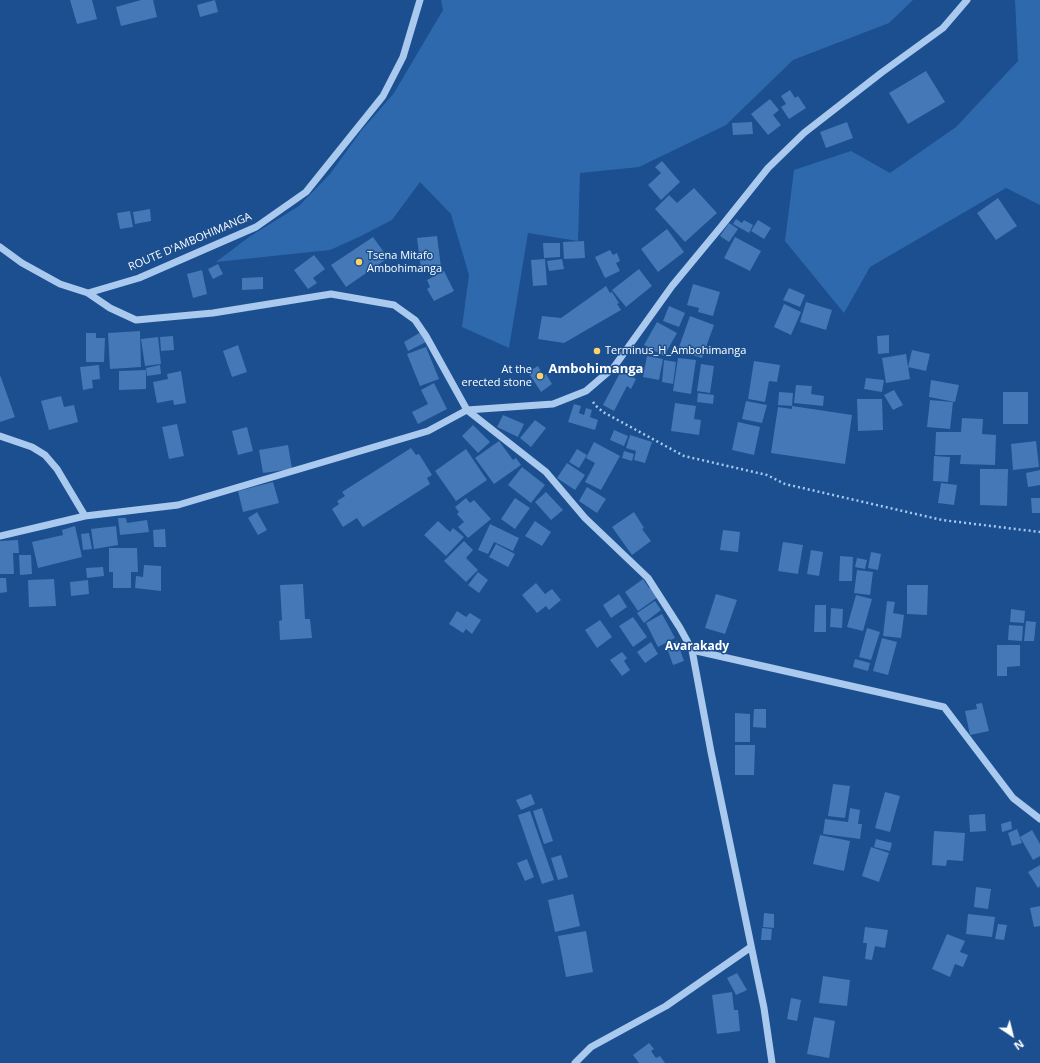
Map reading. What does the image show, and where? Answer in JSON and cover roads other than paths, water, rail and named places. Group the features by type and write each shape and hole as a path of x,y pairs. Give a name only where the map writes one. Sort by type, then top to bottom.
{"street":[{"name":"ROUTE D'AMBOHIMANGA","path":"88,293 139,278 256,227 306,192 383,96 403,57 420,0"},
{"path":"0,536 85,516 178,505 428,431 467,410 553,404 586,391 614,367 672,286 768,168 804,133 881,73 943,28 967,0"},
{"path":"0,247 22,263 60,284 88,293 110,308 136,320 213,313 331,294 394,305 415,320 426,336 467,410 546,472 585,518 648,578 680,628 692,650 711,752 764,1008 772,1063"},
{"path":"0,436 32,447 45,455 57,469 85,516"},
{"path":"692,650 944,707 1014,798 1040,819"},
{"path":"575,1063 591,1047 666,1006 751,947"}],"place":[{"name":"Tsena Mitafo Ambohimanga","path":"359,262"},
{"name":"Terminus_H_Ambohimanga","path":"597,351"},
{"name":"At the erected stone","path":"540,376"}],"district":[{"name":"Ambohimanga","path":"596,369"},
{"name":"Avarakady","path":"697,647"}]}
